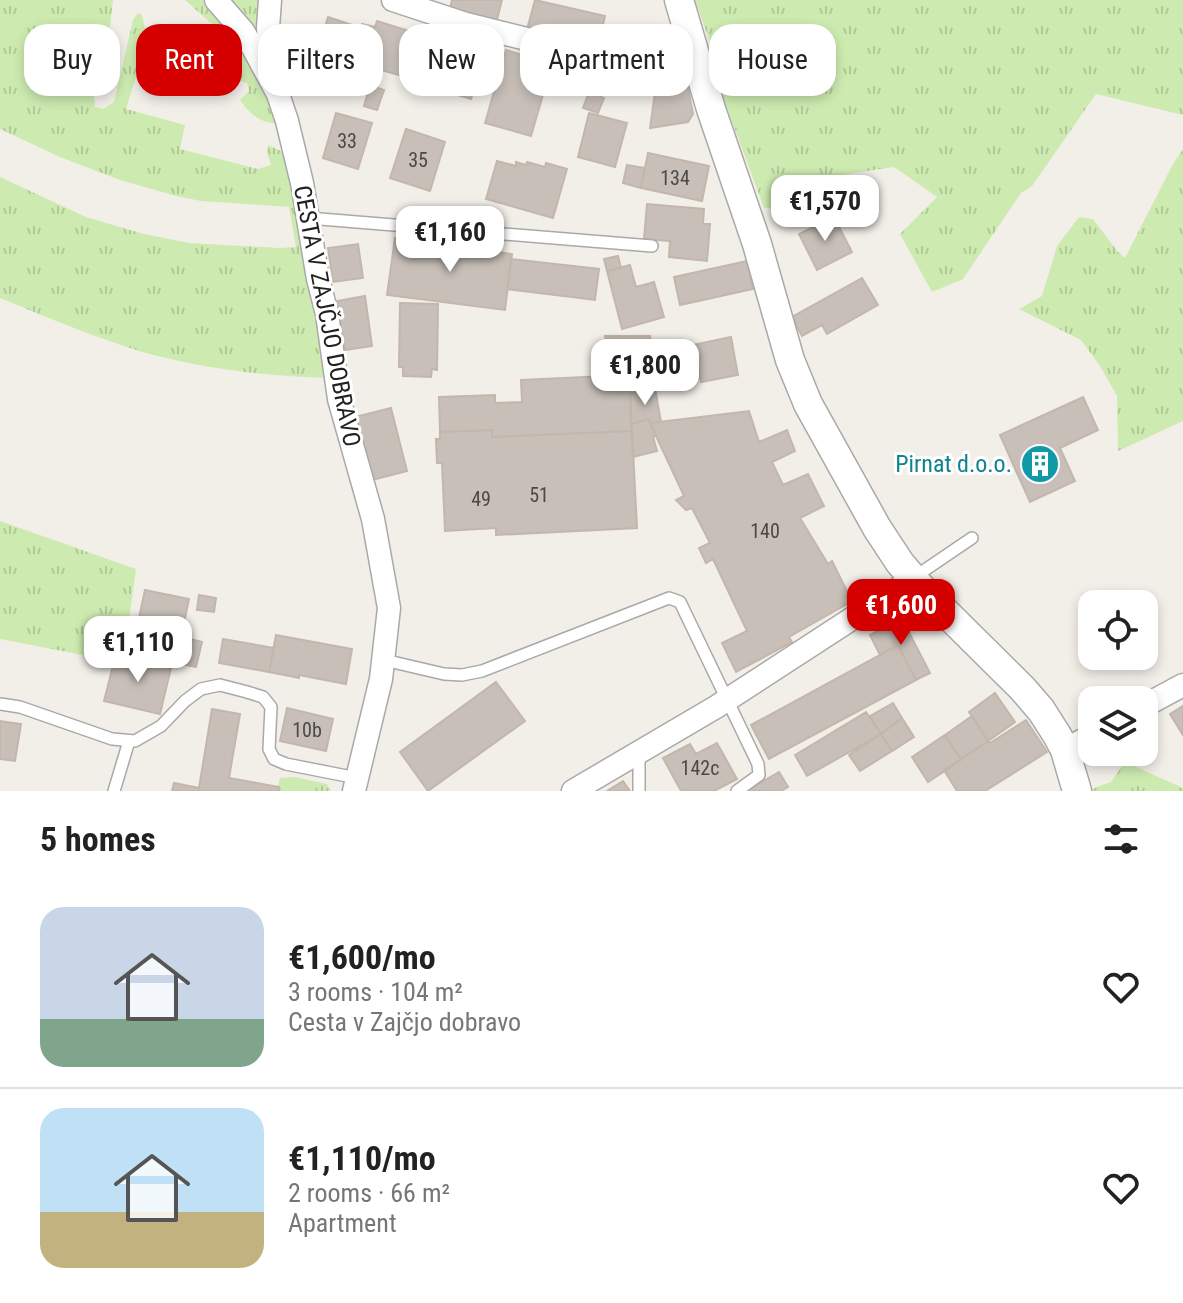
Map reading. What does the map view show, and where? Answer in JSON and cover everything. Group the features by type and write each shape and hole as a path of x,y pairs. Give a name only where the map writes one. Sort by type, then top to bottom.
{"street":[{"name":"CESTA V ZAJČJO DOBRAVO","path":"216,0 243,31 258,58"},
{"path":"268,24 270,0"},
{"path":"393,0 466,24 520,37"},
{"path":"679,0 799,386 877,528 913,579 1022,688 1049,722 1065,750 1077,791"},
{"name":"CESTA V ZAJČJO DOBRAVO","path":"279,96 302,183 327,314 339,399 373,519 389,608 381,679 355,784"},
{"path":"573,791 726,700 913,579"},
{"path":"1158,698 1183,685"},
{"path":"1065,750 1078,743"}],"lane":[{"path":"308,218 652,246"},
{"path":"913,579 972,538"},
{"path":"384,660 444,674 462,675 482,671 669,598 680,602 758,764 759,775 737,791"},
{"path":"0,704 20,707 112,739 135,741 161,726 201,689 220,685 263,697 271,707 269,749 274,759 355,784"},
{"path":"114,791 129,741"},
{"path":"639,751 639,791"}],"green space":[{"path":"0,0 113,0 110,24 24,24 24,96 94,96 95,107 103,109 114,102 115,96 120,96 120,76 133,20 138,13 142,15 144,24 136,24 136,77 126,109 185,125 180,149 258,169 271,165 268,145 290,159 329,378 186,363 104,339 0,298 0,177 86,217 144,234 189,243 296,247 289,207 201,201 176,196 120,180 0,129"},
{"path":"185,0 207,0 228,24 212,24"},
{"path":"227,0 263,0 264,24 258,24 258,41"},
{"path":"695,0 1183,0 1183,115 1096,94 1032,186 1021,193 963,279 932,292 900,234 937,197 894,167 842,175 781,208 764,208 723,97 836,96 836,24 709,24 709,39"},
{"path":"242,43 258,75 258,96 268,96 282,123 263,121 248,110 240,100 249,91 247,83 242,82"},
{"path":"1183,149 1183,421 1118,451 1117,396 1100,366 1081,340 1019,309 1042,296 1057,246 1079,217 1093,219 1125,258"},
{"path":"0,521 136,569 125,650 105,650 103,661 0,639"},
{"path":"1122,766 1134,766 1183,788 1183,791 1091,791 1111,782"},
{"path":"295,777 327,784 331,791 277,791 280,778"}],"building":[{"path":"452,0 502,0 496,23 449,12"},
{"path":"535,0 605,16 603,24 528,24"},
{"path":"328,17 349,24 326,24"},
{"path":"377,21 399,28 399,75 383,70 383,24 376,24"},
{"path":"506,50 520,54 520,96 543,96 531,136 485,123 493,96 504,96"},
{"path":"367,96 382,96 377,110 364,106"},
{"path":"588,96 604,98 598,113 583,108"},
{"path":"655,96 690,96 693,114 688,122 650,128"},
{"path":"336,113 372,123 358,169 323,158"},
{"path":"589,113 627,123 615,167 578,157"},
{"path":"406,129 445,142 430,191 390,178"},
{"path":"648,153 709,166 702,201 641,188"},
{"path":"497,161 516,166 516,162 545,167 546,163 567,169 553,218 486,199"},
{"path":"627,165 645,168 641,188 623,183"},
{"path":"647,204 704,209 703,224 710,224 707,261 669,257 670,241 644,239"},
{"path":"834,217 852,252 817,270 799,234"},
{"path":"395,238 512,254 505,310 387,295"},
{"path":"358,244 363,278 333,282 328,248"},
{"path":"618,256 621,268 607,271 604,259"},
{"path":"511,259 599,269 595,300 507,289"},
{"path":"747,261 753,289 680,305 674,277"},
{"path":"630,265 636,287 654,282 664,317 622,329 607,271"},
{"path":"862,278 878,305 827,334 822,325 802,336 792,317"},
{"path":"365,296 372,346 345,350 337,301"},
{"path":"400,303 438,304 437,370 432,369 431,377 403,376 403,367 399,367"},
{"path":"605,336 650,336 654,370 616,379"},
{"path":"731,337 738,375 701,382 693,345"},
{"path":"606,376 606,388 630,387 632,431 492,437 492,430 440,432 439,397 495,395 495,403 522,402 521,380"},
{"path":"655,388 661,422 651,423 649,419 631,424 630,393"},
{"name":"Pirnat d.o.o.","path":"1083,397 1098,430 1060,448 1075,481 1030,502 1000,435"},
{"path":"391,408 407,471 368,481 351,418"},
{"path":"749,411 759,442 787,430 795,451 772,462 783,485 808,474 824,506 800,518 828,564 832,561 852,601 789,637 792,642 736,672 722,643 747,631 713,559 706,563 699,548 710,543 692,508 686,510 676,500 684,496 650,423"},
{"path":"649,419 656,436 653,437 657,451 633,457 631,424"},
{"path":"492,430 492,437 632,431 637,528 496,535 496,528 445,531 442,463 437,463 436,439 440,439 440,432"},
{"path":"145,590 189,599 181,637 137,627"},
{"path":"199,595 216,598 214,612 197,610"},
{"path":"902,619 930,673 916,680 898,645 880,655 870,635"},
{"path":"276,635 352,649 346,684 269,672"},
{"path":"183,637 202,642 196,667 177,663"},
{"path":"223,639 274,648 269,672 219,663"},
{"path":"898,645 916,680 769,759 751,725"},
{"path":"116,654 171,668 160,714 104,701"},
{"path":"496,682 525,721 428,791 400,752"},
{"path":"995,693 1015,722 988,741 969,712"},
{"path":"893,703 902,718 881,734 870,716"},
{"path":"1183,706 1183,735 1170,714"},
{"path":"287,708 333,719 326,751 280,741"},
{"path":"212,709 240,714 229,778 279,787 278,791 172,791 174,783 199,788"},
{"path":"866,712 881,734 807,776 795,755"},
{"path":"972,716 988,741 961,759 945,735"},
{"path":"902,718 914,737 892,751 881,734"},
{"path":"1026,720 1047,752 985,791 957,791 944,770"},
{"path":"0,721 21,724 15,761 0,759"},
{"path":"881,734 892,751 860,771 849,755"},
{"path":"945,735 961,760 928,782 912,757"},
{"path":"717,743 737,779 714,791 681,791 663,758 690,744 696,754"},
{"path":"779,772 788,787 781,791 746,791"},
{"path":"623,781 630,791 607,791"}],"place":[{"name":"Pirnat d.o.o.","path":"1040,464"}]}
